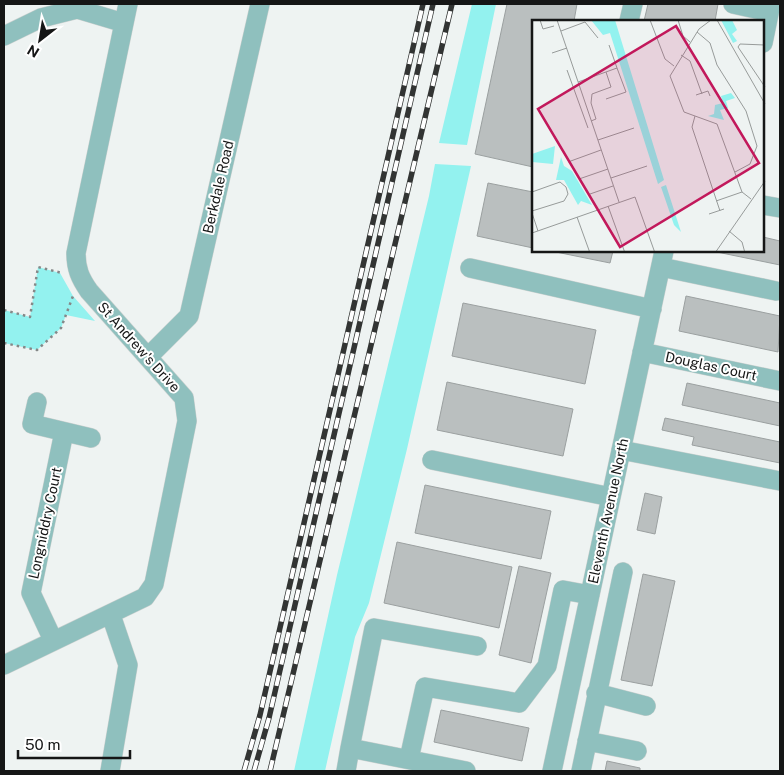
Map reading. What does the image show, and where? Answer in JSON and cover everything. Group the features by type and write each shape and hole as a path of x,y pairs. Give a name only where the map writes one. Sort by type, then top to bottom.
{"street":[{"name":"St Andrew's Drive","path":"4,665 145,597 154,584 188,421 184,398 89,290 80,277 76,264 76,253 128,4"},
{"name":"Berkdale Road","path":"149,356 189,316 260,4"},
{"path":"629,20 632,4"},
{"path":"733,4 770,8 764,38"},
{"path":"4,36 41,18 77,9 124,23"},
{"path":"764,205 780,208"},
{"path":"663,259 776,291"},
{"name":"Eleventh Avenue North","path":"552,771 663,259"},
{"path":"470,268 652,309"},
{"name":"Douglas Court","path":"642,352 780,381"},
{"path":"37,402 32,424 91,438"},
{"name":"Longniddry Court","path":"53,640 31,593 64,432"},
{"path":"621,450 780,481"},
{"path":"432,460 611,497"},
{"path":"581,771 623,572"},
{"path":"409,759 425,687 519,703 547,666 563,590 590,595"},
{"path":"110,771 128,665 111,615"},
{"path":"346,771 374,628 477,646"},
{"path":"596,693 646,706"},
{"path":"565,708 592,714"},
{"path":"587,741 637,751"},
{"path":"350,748 409,759 445,769 466,771"}],"path":[{"path":"4,310 30,317 38,268 80,277 61,328 37,350 4,342"}],"shaded area":[{"path":"472,4 496,4 467,145 439,143"},
{"path":"435,164 471,166 407,449 369,603 355,637 325,771 294,771 337,575 429,196"},
{"path":"38,267 60,273 73,296 95,321 66,315 61,328 37,350 4,343 4,310 30,317"}],"building":[{"path":"507,4 577,4 574,20 532,20 532,167 475,154"},
{"path":"648,4 718,4 715,20 644,20"},
{"path":"488,183 532,192 532,248 477,236"},
{"path":"764,237 780,241 780,265 717,252 764,252"},
{"path":"556,252 613,252 610,263"},
{"path":"686,296 780,316 778,352 679,331"},
{"path":"463,303 596,330 585,384 452,356"},
{"path":"447,382 573,409 563,456 437,430"},
{"path":"687,383 780,403 780,426 682,405"},
{"path":"665,418 780,442 780,463 692,445 694,437 662,430"},
{"path":"425,485 551,511 541,559 415,533"},
{"path":"645,493 662,497 655,534 637,530"},
{"path":"397,542 512,567 499,628 384,603"},
{"path":"519,566 551,573 531,663 499,655"},
{"path":"643,574 675,581 652,686 621,680"},
{"path":"441,710 529,728 522,761 434,742"},
{"path":"607,761 640,768 640,771 605,771"}],"railway":[{"path":"244,771 260,715 423,4"},
{"path":"254,771 269,718 433,4"},
{"path":"270,771 452,4"}]}
